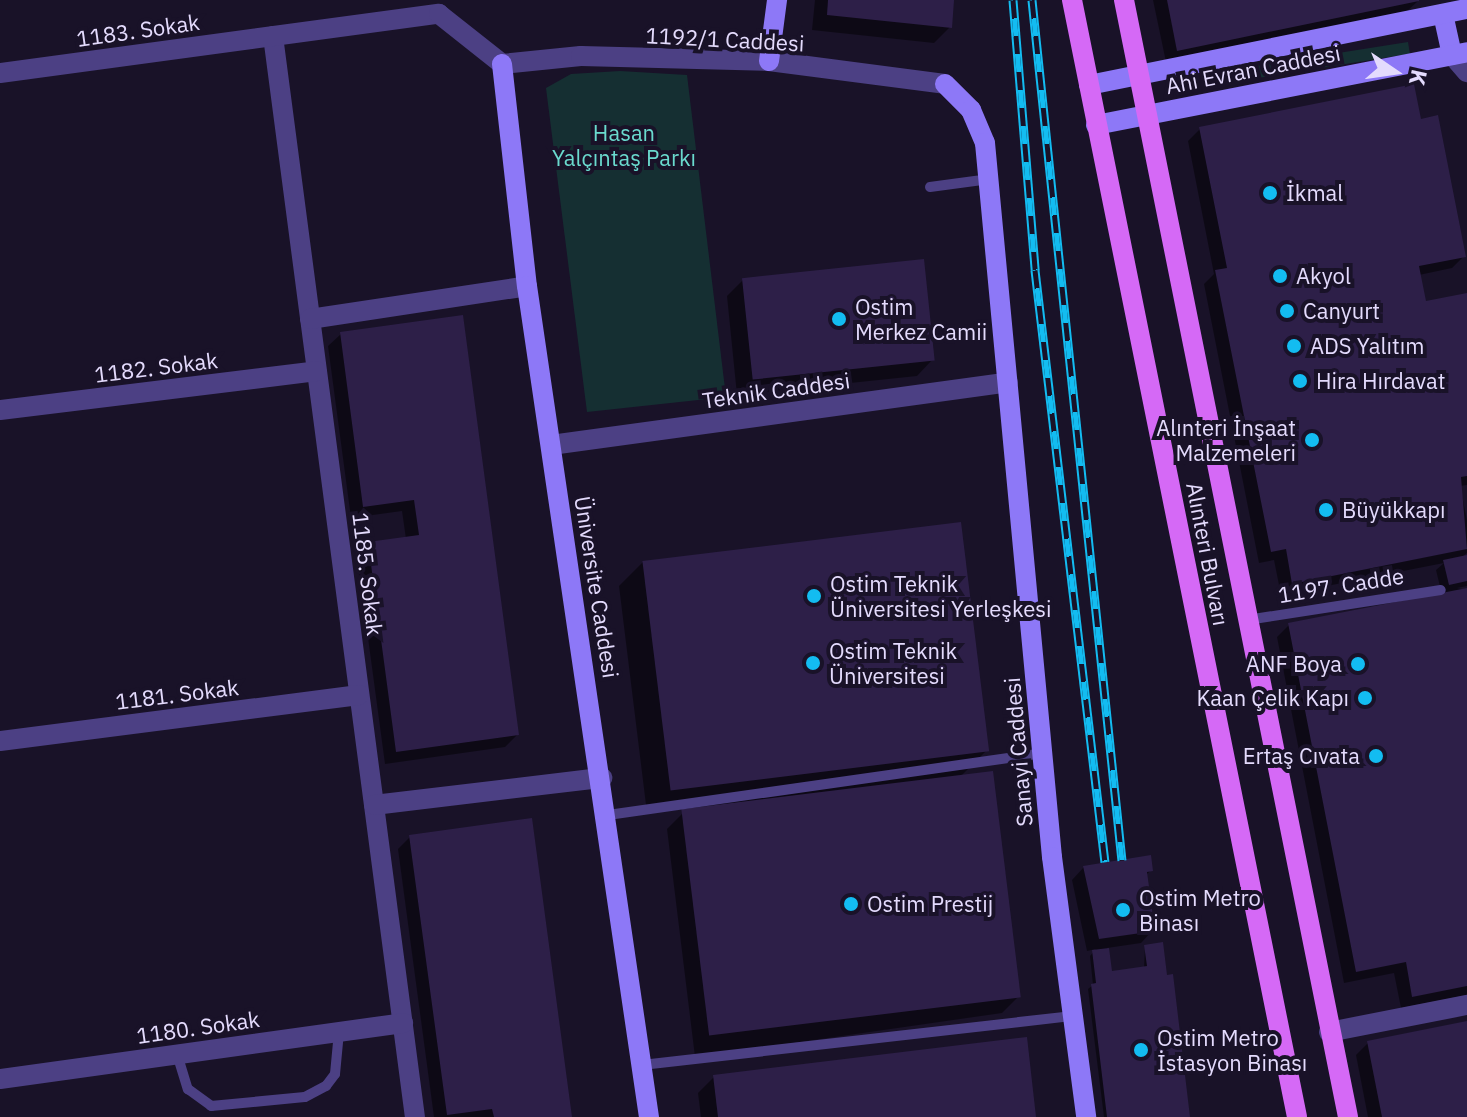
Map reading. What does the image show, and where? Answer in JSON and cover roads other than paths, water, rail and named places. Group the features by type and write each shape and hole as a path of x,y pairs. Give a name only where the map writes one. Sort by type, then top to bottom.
{"main road":[{"name":"Alınteri Bulvarı","path":"1072,0 1297,1117"},
{"name":"Alınteri Bulvarı","path":"1124,0 1348,1117"}],"street":[{"path":"769,61 777,0"},
{"name":"1183. Sokak","path":"0,73 273,36 438,7 502,64"},
{"path":"1445,7 1467,72"},
{"name":"Ahi Evran Caddesi","path":"1089,85 1445,7 1467,9"},
{"name":"1185. Sokak","path":"273,36 415,1117"},
{"name":"Ahi Evran Caddesi","path":"1096,125 1460,53"},
{"name":"1192/1 Caddesi","path":"502,64 581,56 769,61 945,84"},
{"name":"Üniversite Caddesi","path":"502,64 527,286 608,815 649,1117"},
{"name":"Sanayi Caddesi","path":"945,84 971,110 985,143 1042,753 1086,1117"},
{"path":"310,319 527,286"},
{"name":"1182. Sokak","path":"0,410 317,371"},
{"name":"Teknik Caddesi","path":"551,445 1008,382"},
{"name":"1181. Sokak","path":"0,741 359,695"},
{"path":"374,805 602,778"},
{"path":"1329,1032 1467,1005"},
{"name":"1180. Sokak","path":"0,1079 403,1023"}],"lane":[{"path":"930,187 989,179"},
{"name":"1197. Cadde","path":"1247,620 1441,590"},
{"path":"608,815 1042,753"},
{"path":"642,1065 1073,1016"},
{"path":"177,1054 188,1089 211,1106 305,1097 326,1086 335,1074 339,1031"}],"railway":[{"path":"1013,0 1035,270 1105,862"},
{"path":"1032,0 1122,860"}],"place":[{"name":"İkmal","path":"1270,193"},
{"name":"Akyol","path":"1280,276"},
{"name":"Canyurt","path":"1287,311"},
{"name":"Ostim Merkez Camii","path":"839,319"},
{"name":"ADS Yalıtım","path":"1294,346"},
{"name":"Hira Hırdavat","path":"1300,381"},
{"name":"Alınteri İnşaat Malzemeleri","path":"1312,440"},
{"name":"Büyükkapı","path":"1326,510"},
{"name":"Ostim Teknik Üniversitesi Yerleşkesi","path":"814,596"},
{"name":"Ostim Teknik Üniversitesi","path":"813,663"},
{"name":"ANF Boya","path":"1358,664"},
{"name":"Kaan Çelik Kapı","path":"1365,698"},
{"name":"Ertaş Cıvata","path":"1376,756"},
{"name":"Ostim Prestij","path":"851,904"},
{"name":"Ostim Metro Binası","path":"1123,910"},
{"name":"Ostim Metro İstasyon Binası","path":"1141,1050"}],"park label":[{"name":"Hasan Yalçıntaş Parkı","path":"624,144"}]}
